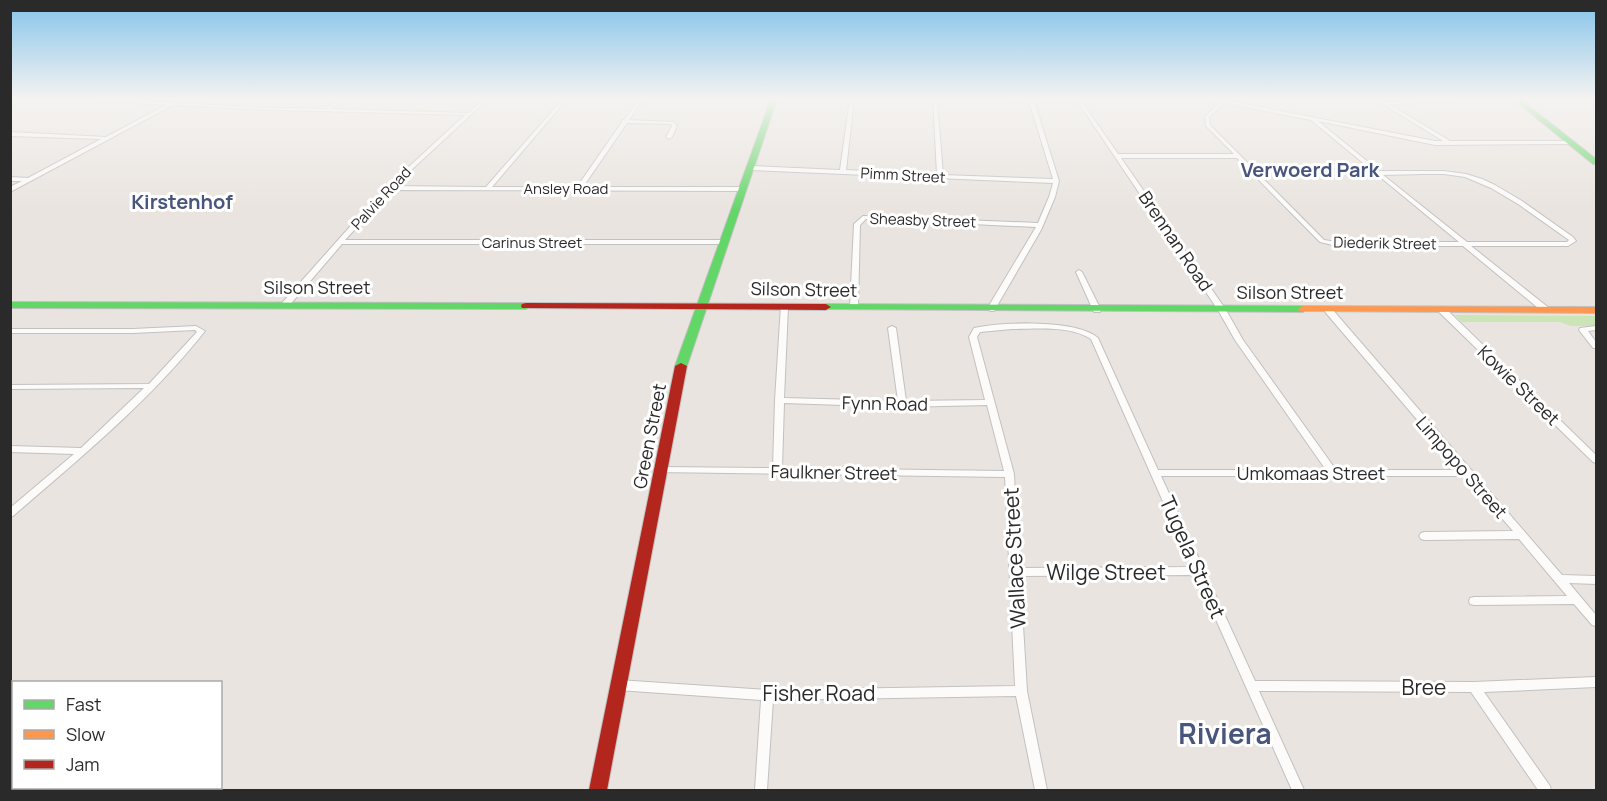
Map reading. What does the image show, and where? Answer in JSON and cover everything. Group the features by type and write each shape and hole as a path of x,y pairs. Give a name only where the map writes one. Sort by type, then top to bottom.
{"main road":[{"name":"Green Street","path":"598,790 682,361 761,136"},
{"path":"1564,136 1596,162"},
{"name":"Silson Street","path":"10,305 701,306 1329,311 1596,310"}],"street":[{"path":"68,136 108,138"},
{"path":"10,190 111,136"},
{"name":"Palvie Road","path":"285,305 389,188 445,136"},
{"path":"488,188 533,136"},
{"path":"579,188 614,136"},
{"path":"843,172 847,136"},
{"path":"937,136 940,177"},
{"path":"991,309 1039,225 1056,181 1042,136"},
{"name":"Brennan Road","path":"1104,136 1222,310 1239,340 1334,474"},
{"name":"Diederik Street","path":"1220,136 1322,241 1337,244 1464,245 1568,244 1573,242 1571,238 1515,199 1472,178 1450,174 1377,173"},
{"path":"1332,136 1546,310"},
{"path":"1406,136 1451,145 1571,142"},
{"path":"1437,136 1451,145"},
{"path":"1118,156 1237,156"},
{"name":"Pimm Street","path":"750,168 1056,181"},
{"path":"10,179 29,180"},
{"name":"Ansley Road","path":"389,188 742,189"},
{"name":"Sheasby Street","path":"854,307 857,224 862,219 879,216 1039,225"},
{"name":"Carinus Street","path":"340,242 724,242"},
{"path":"1079,272 1097,310"},
{"path":"777,470 784,307"},
{"name":"Kowie Street","path":"1442,310 1596,460"},
{"name":"Limpopo Street","path":"1329,311 1596,622"},
{"path":"892,328 902,404"},
{"path":"977,330 1067,328 1081,331"},
{"path":"1596,328 1583,330 1596,346"},
{"path":"10,329 200,330 200,333 151,386 10,514"},
{"name":"Wallace Street","path":"977,330 973,337 1009,474 1021,691 1041,790"},
{"name":"Tugela Street","path":"1081,331 1094,338 1298,790"},
{"path":"10,387 151,386"},
{"name":"Fynn Road","path":"779,400 902,404 990,402"},
{"path":"10,449 82,451"},
{"name":"Faulkner Street","path":"660,470 1009,474"},
{"name":"Umkomaas Street","path":"1155,473 1467,473"},
{"path":"1424,536 1520,535"},
{"name":"Wilge Street","path":"1015,572 1198,571"},
{"path":"1559,579 1596,580"},
{"path":"1474,601 1577,600"},
{"name":"Bree","path":"1251,686 1474,687 1596,682"},
{"name":"Fisher Road","path":"618,685 767,695 1021,691"},
{"path":"1474,687 1545,790"},
{"path":"761,790 767,695"}],"green space":[{"path":"1455,315 1596,316 1596,326 1571,326 1560,322 1462,322"}],"traffic: fast":[{"path":"681,366 761,136"},
{"path":"1563,136 1596,162"},
{"path":"10,305 526,306"},
{"path":"826,307 1303,309"}],"traffic: slow":[{"path":"1303,309 1596,310"}],"traffic: jam":[{"path":"526,306 826,307"},
{"path":"598,790 681,366"}],"district":[{"name":"Verwoerd Park","path":"1310,169"},
{"name":"Kirstenhof","path":"182,201"},
{"name":"Riviera","path":"1225,733"}]}
